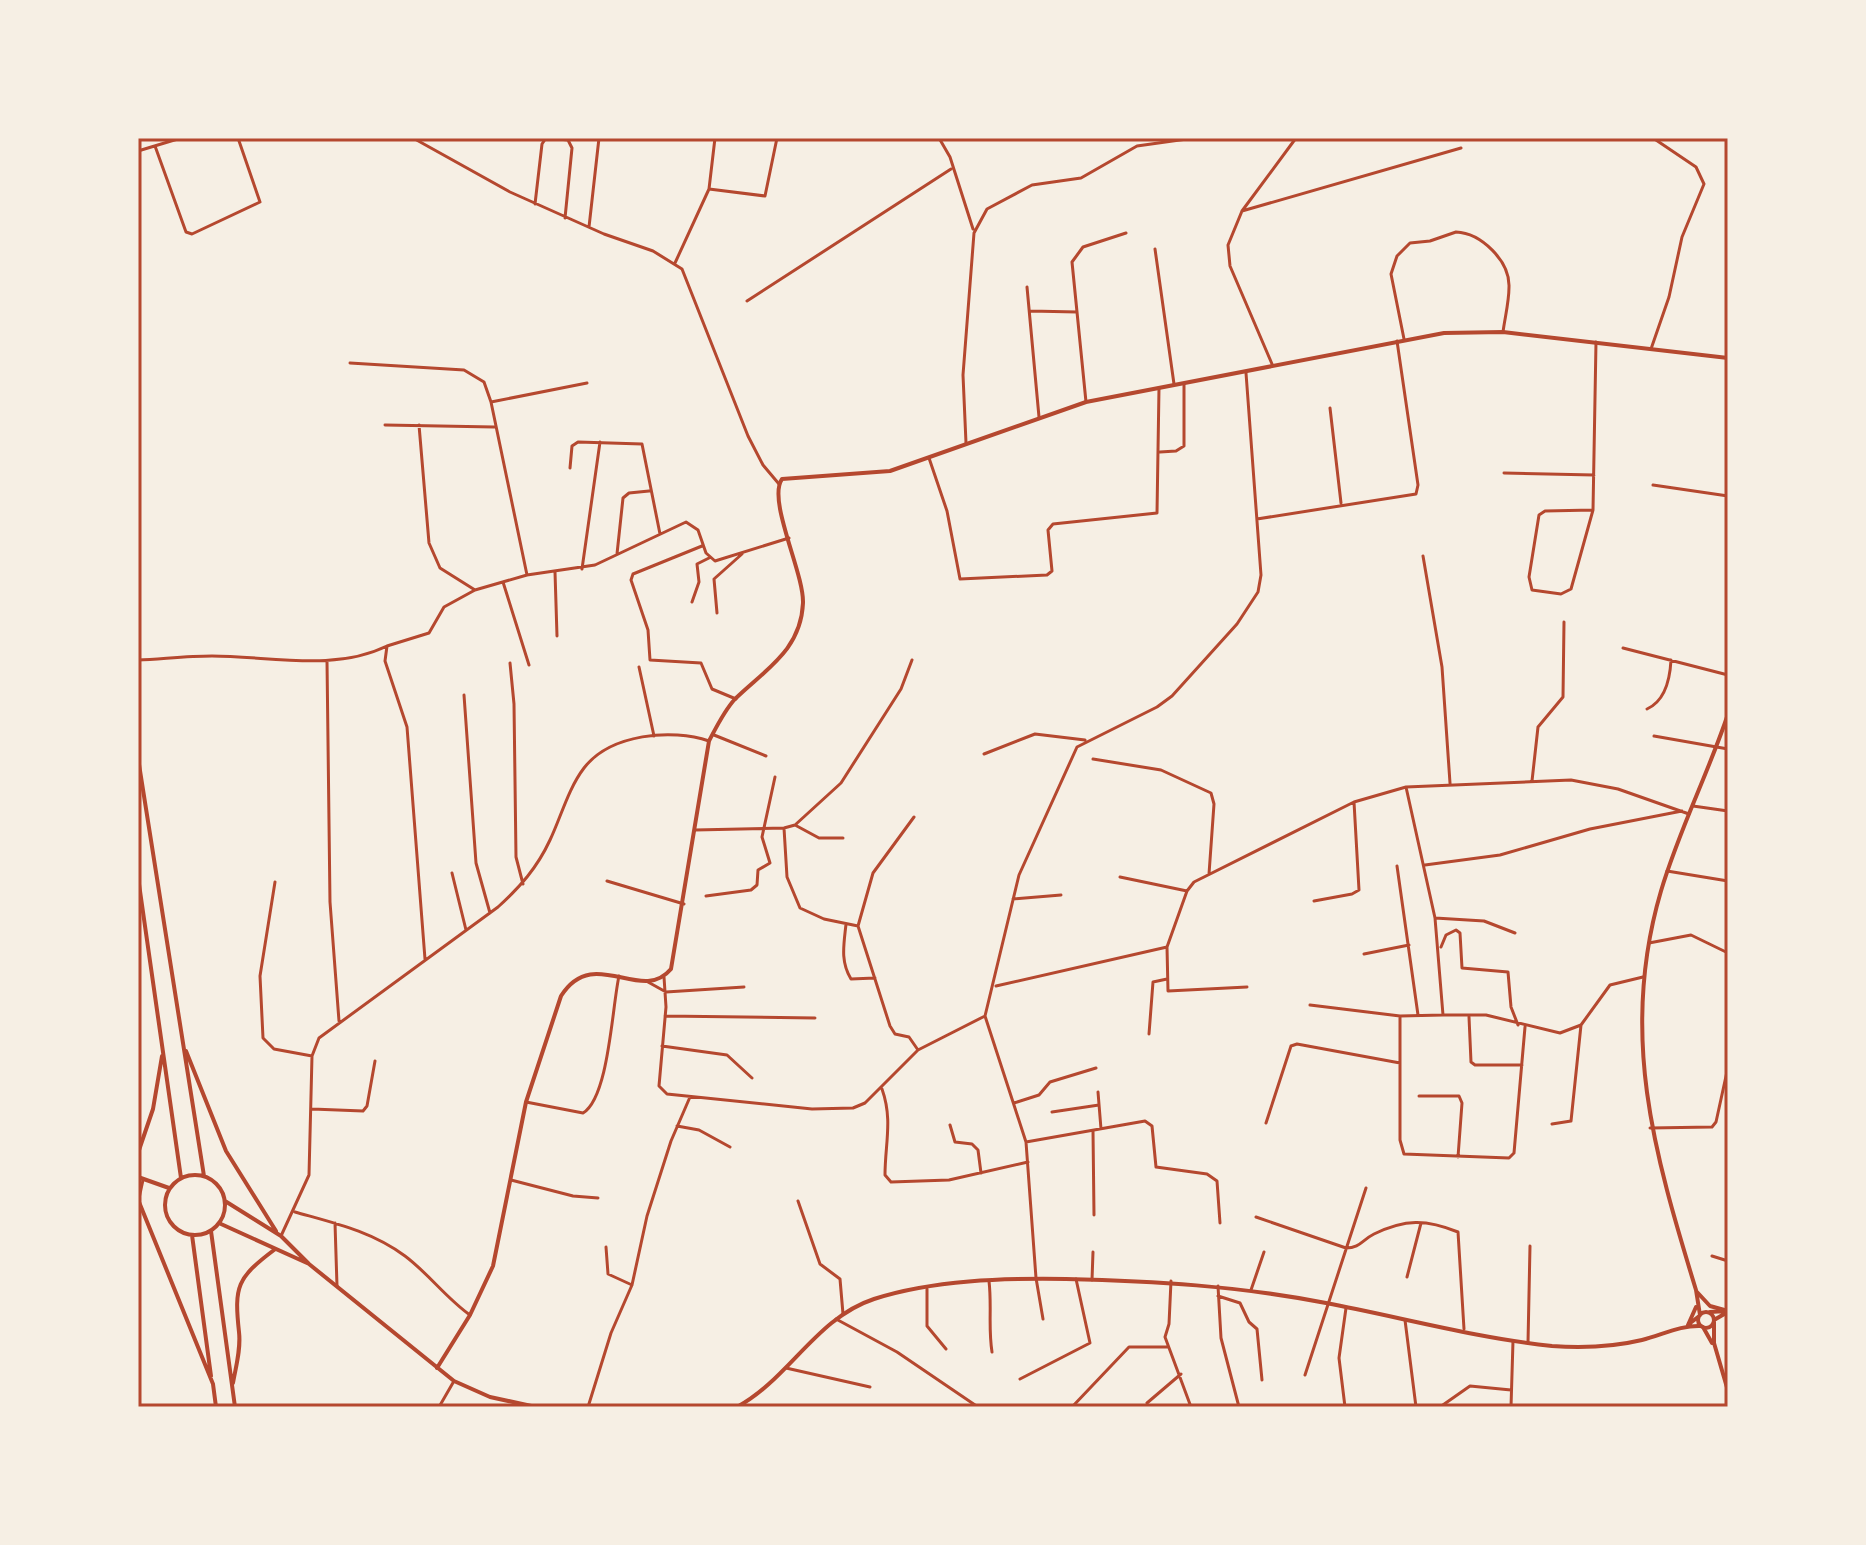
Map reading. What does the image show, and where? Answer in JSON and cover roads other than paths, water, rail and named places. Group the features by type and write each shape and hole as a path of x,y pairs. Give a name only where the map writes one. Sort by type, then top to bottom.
{"street":[{"path":"138,151 181,138"},
{"path":"155,146 186,232 192,234 260,202 238,138"},
{"path":"413,138 535,204 675,263 687,276 748,436 763,465 779,484 778,499 802,584 798,629 786,653 736,699 709,741 675,958 664,977 661,1091 690,1097 812,1109 853,1108 865,1103 918,1050 985,1016"},
{"path":"535,204 542,144 548,138 568,140 572,148 565,218"},
{"path":"589,227 599,138"},
{"path":"675,263 709,189 715,138"},
{"path":"709,189 765,196 777,138"},
{"path":"939,138 950,157 951,169 974,233"},
{"path":"966,443 963,375 974,233 987,209 1019,190 1072,181 1145,143 1194,138"},
{"path":"1272,364 1230,266 1228,245 1242,211 1296,138"},
{"path":"1651,349 1669,297 1682,237 1704,184 1696,167 1653,138"},
{"path":"1242,211 1461,148"},
{"path":"747,301 951,169"},
{"path":"1404,339 1391,274 1397,256 1410,243 1430,241 1456,232 1482,242 1494,253 1508,277 1503,332"},
{"path":"1086,402 1072,262 1083,247 1126,233"},
{"path":"1155,249 1174,384"},
{"path":"1027,287 1039,417"},
{"path":"1030,311 1077,312"},
{"path":"779,484 790,477 890,471 1086,402 1397,340 1457,331 1503,332 1728,358"},
{"path":"1257,519 1341,503 1411,496 1418,490 1397,340"},
{"path":"1593,510 1545,511 1539,515 1529,577 1532,590 1556,594 1571,589 1593,510 1596,342"},
{"path":"350,363 464,370 484,382 491,402 527,575"},
{"path":"1043,1319 1036,1278 1026,1142 985,1016 1019,875 1071,756 1085,740 1134,719 1172,696 1237,624 1261,583 1246,369"},
{"path":"1160,452 1176,451 1184,446 1184,381"},
{"path":"491,402 587,383"},
{"path":"929,458 947,511 958,576 964,580 1051,573 1048,530 1053,524 1157,513 1159,386"},
{"path":"1330,408 1341,503"},
{"path":"385,425 494,427"},
{"path":"419,425 425,520 431,551 448,575 475,590"},
{"path":"582,569 600,442"},
{"path":"570,468 574,444 642,444 660,534"},
{"path":"1504,473 1594,475"},
{"path":"1653,485 1728,496"},
{"path":"617,555 623,498 629,493 649,491"},
{"path":"138,660 211,656 327,661 366,657 387,646 429,633 444,607 475,590 527,575 582,569 686,522 698,530 709,558 715,561 789,538"},
{"path":"704,545 633,574 631,580 648,630 650,660 701,663 712,689 736,699"},
{"path":"717,613 714,579 745,552"},
{"path":"1423,556 1442,667 1450,783"},
{"path":"692,602 699,582 697,564 709,558"},
{"path":"555,572 557,636"},
{"path":"503,582 529,665"},
{"path":"1532,781 1538,727 1563,697 1564,622"},
{"path":"387,646 385,661 407,727 425,959"},
{"path":"1623,648 1728,675"},
{"path":"695,830 784,828 795,825 841,783 901,689 912,660"},
{"path":"1647,709 1657,704 1663,693 1671,660"},
{"path":"327,661 330,902 339,1021"},
{"path":"510,663 514,704 516,857 523,884"},
{"path":"639,667 654,736"},
{"path":"464,695 476,863 490,913"},
{"path":"1728,714 1667,871 1643,977 1641,1046 1650,1128 1696,1291 1702,1327 1716,1352 1728,1391"},
{"path":"713,734 766,756"},
{"path":"984,754 1035,734 1085,740"},
{"path":"279,1235 295,1211 309,1175 312,1056 316,1042 339,1021 490,913 523,884 540,860 585,767 612,747 654,736 693,735 709,741"},
{"path":"1654,736 1728,749"},
{"path":"138,758 204,1176"},
{"path":"1093,759 1161,770 1211,793 1214,804 1209,874"},
{"path":"706,896 751,890 757,885 758,870 771,859 764,848 763,829 775,777"},
{"path":"1247,987 1168,991 1167,947 1187,891 1194,882 1209,874 1354,802 1406,787 1571,780 1618,789 1689,814"},
{"path":"1406,787 1435,918 1443,1015"},
{"path":"1314,901 1359,890 1354,802"},
{"path":"1693,806 1728,811"},
{"path":"1425,865 1500,855 1580,831 1682,811"},
{"path":"914,817 873,873 858,926 892,1031 909,1037 918,1050"},
{"path":"795,825 819,838 843,838"},
{"path":"784,828 787,877 795,901 804,911 858,926"},
{"path":"1397,866 1418,1015"},
{"path":"1667,871 1728,881"},
{"path":"452,873 466,930"},
{"path":"138,877 181,1178"},
{"path":"1120,877 1187,891"},
{"path":"607,881 684,904"},
{"path":"275,882 260,976 263,1038 274,1049 312,1056"},
{"path":"1013,899 1061,895"},
{"path":"1435,918 1484,921 1515,933"},
{"path":"846,924 842,955 845,970 851,979 875,978"},
{"path":"1439,951 1446,935 1456,930 1460,933 1462,968 1508,972 1511,1007 1518,1025"},
{"path":"1649,943 1691,935 1728,953"},
{"path":"138,944 147,942"},
{"path":"1364,954 1409,945"},
{"path":"994,986 1167,947"},
{"path":"437,1368 470,1315 493,1266 526,1102 542,1043 565,989 586,975 619,976 648,982 666,992 744,987"},
{"path":"526,1102 583,1113 590,1108 606,1061 619,976"},
{"path":"648,982 664,977"},
{"path":"1552,1124 1571,1121 1581,1025 1610,985 1643,977"},
{"path":"1149,1034 1153,982 1167,979"},
{"path":"1310,1005 1400,1016 1486,1015 1525,1027 1560,1033 1581,1025"},
{"path":"665,1016 815,1018"},
{"path":"1400,1016 1401,1149 1404,1154 1502,1160 1514,1153 1525,1027"},
{"path":"1469,1016 1471,1062 1522,1065"},
{"path":"1266,1123 1291,1046 1297,1044 1400,1063"},
{"path":"661,1046 727,1055 752,1078"},
{"path":"185,1049 197,1071 226,1151 279,1235"},
{"path":"138,1153 153,1109 163,1050"},
{"path":"312,1109 363,1111 367,1106 375,1061"},
{"path":"1650,1128 1712,1127 1716,1122 1728,1067"},
{"path":"1014,1103 1039,1095 1050,1082 1096,1068"},
{"path":"881,1088 888,1107 890,1138 885,1175 891,1182 933,1182 1028,1162"},
{"path":"1098,1092 1101,1129"},
{"path":"1419,1096 1459,1096 1462,1103 1458,1157"},
{"path":"588,1407 611,1333 632,1285 647,1216 690,1097"},
{"path":"1052,1112 1099,1105"},
{"path":"1026,1142 1149,1123 1156,1167 1207,1174 1217,1181 1220,1223"},
{"path":"950,1125 955,1142 972,1144 978,1150 981,1173"},
{"path":"677,1126 699,1130 730,1147"},
{"path":"1093,1131 1094,1215"},
{"path":"225,1201 220,1223 211,1231 192,1235 178,1230 168,1218 165,1203 169,1188 181,1178 204,1176 218,1185 225,1201 279,1235 309,1264 454,1381 490,1397 536,1407"},
{"path":"169,1188 141,1178 139,1202 213,1384"},
{"path":"510,1180 598,1198"},
{"path":"1305,1375 1366,1188"},
{"path":"798,1201 820,1264 840,1279 843,1314"},
{"path":"295,1211 361,1230 403,1255 470,1315"},
{"path":"1256,1217 1346,1248 1355,1248 1374,1234 1408,1220 1458,1232 1461,1241 1464,1329"},
{"path":"220,1223 309,1264"},
{"path":"335,1223 337,1286"},
{"path":"1407,1277 1421,1223"},
{"path":"211,1231 235,1407"},
{"path":"192,1235 216,1407"},
{"path":"1528,1343 1530,1246"},
{"path":"606,1247 608,1274 632,1285"},
{"path":"232,1385 239,1349 238,1285 250,1268 274,1250"},
{"path":"1092,1280 1093,1252"},
{"path":"1251,1290 1264,1252"},
{"path":"1712,1256 1728,1261"},
{"path":"739,1407 843,1314 873,1300 989,1281 1036,1278 1171,1281 1218,1286 1327,1303 1528,1343 1609,1345 1645,1340 1686,1326 1709,1312 1728,1311"},
{"path":"1020,1379 1090,1343 1076,1279"},
{"path":"989,1281 993,1315 987,1326 992,1352"},
{"path":"1171,1281 1165,1337 1191,1407"},
{"path":"1218,1286 1221,1338 1239,1407"},
{"path":"927,1289 927,1326 946,1349"},
{"path":"1696,1291 1710,1306 1728,1311"},
{"path":"1696,1291 1714,1321 1716,1352"},
{"path":"1218,1296 1240,1303 1249,1322 1257,1329 1262,1380"},
{"path":"1686,1326 1698,1300"},
{"path":"1345,1407 1339,1358 1346,1308"},
{"path":"1686,1326 1702,1327 1728,1311"},
{"path":"1405,1318 1416,1407"},
{"path":"836,1319 897,1352 978,1407"},
{"path":"1511,1407 1513,1341"},
{"path":"1072,1407 1129,1347 1168,1347"},
{"path":"786,1368 870,1387"},
{"path":"1147,1403 1181,1374"},
{"path":"439,1407 454,1381"},
{"path":"1440,1407 1470,1386 1511,1390"}]}
